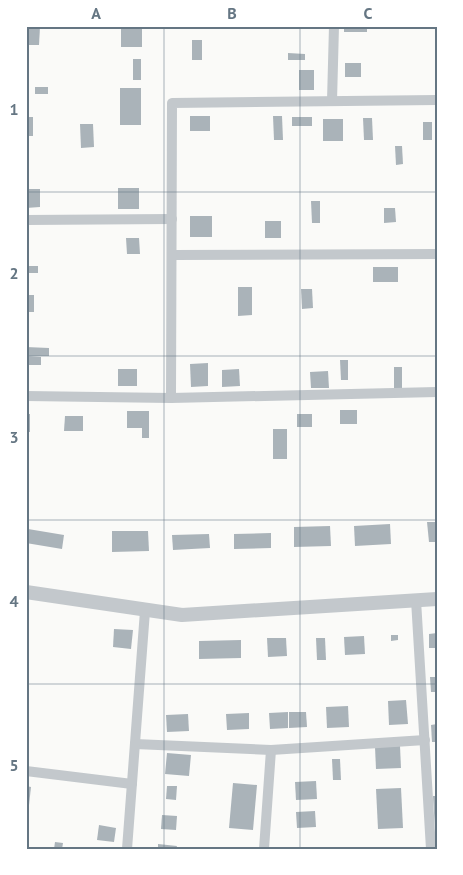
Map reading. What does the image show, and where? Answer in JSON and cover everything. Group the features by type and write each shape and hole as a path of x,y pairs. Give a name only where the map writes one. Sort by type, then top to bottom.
{"street":[{"path":"332,101 334,26"},
{"path":"171,398 172,103 437,100"},
{"path":"26,220 172,220"},
{"path":"172,255 437,254"},
{"path":"26,396 171,398 437,392"},
{"path":"26,592 182,615 437,599"},
{"path":"416,600 431,849"},
{"path":"127,849 145,611"},
{"path":"135,744 271,750 425,740"},
{"path":"264,849 271,750"},
{"path":"26,771 132,784"}],"building":[{"path":"26,26 40,27 39,45 26,45"},
{"path":"344,26 367,26 367,32 344,32"},
{"path":"121,28 142,29 142,47 121,47"},
{"path":"192,40 202,40 202,60 192,60"},
{"path":"288,53 305,54 305,60 288,60"},
{"path":"133,59 141,59 141,80 133,80"},
{"path":"345,63 361,63 361,77 345,77"},
{"path":"299,70 314,70 314,90 299,90"},
{"path":"35,87 48,87 48,94 35,94"},
{"path":"120,88 141,88 141,125 120,125"},
{"path":"190,116 210,116 210,131 190,131"},
{"path":"273,116 282,116 283,140 274,140"},
{"path":"26,117 33,117 33,136 26,136"},
{"path":"292,117 312,117 312,126 292,126"},
{"path":"363,118 372,118 373,140 364,140"},
{"path":"323,119 343,119 343,141 323,141"},
{"path":"423,122 432,122 432,140 423,140"},
{"path":"80,124 93,124 94,147 81,148"},
{"path":"395,146 402,146 403,164 396,165"},
{"path":"118,188 139,188 139,209 118,209"},
{"path":"26,189 40,189 40,207 26,208"},
{"path":"311,201 320,201 320,223 312,223"},
{"path":"384,208 395,208 396,222 384,223"},
{"path":"190,216 212,216 212,237 190,237"},
{"path":"265,221 281,221 281,238 265,238"},
{"path":"126,238 139,238 140,254 127,254"},
{"path":"26,266 38,266 38,273 26,273"},
{"path":"373,267 398,267 398,282 373,282"},
{"path":"238,287 252,287 252,315 238,316"},
{"path":"301,289 312,289 313,308 302,309"},
{"path":"26,295 34,295 34,312 26,312"},
{"path":"26,347 49,348 49,356 26,356"},
{"path":"26,356 41,357 41,365 26,365"},
{"path":"340,360 348,360 348,380 341,380"},
{"path":"208,363 208,386 191,387 190,364"},
{"path":"394,367 402,367 402,389 394,389"},
{"path":"118,369 137,369 137,386 118,386"},
{"path":"239,369 240,386 222,387 222,370"},
{"path":"328,371 329,388 311,388 310,372"},
{"path":"340,410 357,410 357,424 340,424"},
{"path":"127,411 149,411 149,438 142,438 142,428 127,428"},
{"path":"26,414 30,414 30,432 26,432"},
{"path":"297,414 312,414 312,427 297,427"},
{"path":"65,416 83,416 83,431 64,431"},
{"path":"273,429 287,429 287,459 273,459"},
{"path":"427,522 437,522 437,542 429,542"},
{"path":"390,524 391,544 355,546 354,526"},
{"path":"330,526 331,546 294,547 294,527"},
{"path":"28,529 64,535 62,549 26,543"},
{"path":"112,531 148,531 149,551 112,552"},
{"path":"271,533 271,548 234,549 234,534"},
{"path":"209,534 210,548 173,550 172,535"},
{"path":"114,629 133,630 131,649 113,647"},
{"path":"437,633 437,648 429,648 429,634"},
{"path":"391,635 398,635 398,640 391,641"},
{"path":"364,636 365,654 345,655 344,637"},
{"path":"267,638 286,638 287,656 268,657"},
{"path":"316,638 325,638 326,660 317,660"},
{"path":"241,640 241,658 199,659 199,641"},
{"path":"430,677 437,677 437,692 431,692"},
{"path":"406,700 408,724 389,725 388,701"},
{"path":"348,706 349,727 327,728 326,707"},
{"path":"288,712 288,728 270,729 269,713"},
{"path":"289,712 306,712 307,727 289,728"},
{"path":"249,713 249,729 227,730 226,714"},
{"path":"188,714 189,731 167,732 166,715"},
{"path":"437,724 437,742 432,742 431,725"},
{"path":"400,746 401,768 376,769 375,747"},
{"path":"167,753 191,755 189,776 165,774"},
{"path":"332,759 340,759 341,780 333,780"},
{"path":"316,781 317,799 296,800 295,782"},
{"path":"233,783 257,785 253,830 229,828"},
{"path":"26,786 31,787 29,805 26,804"},
{"path":"167,786 177,786 176,800 166,799"},
{"path":"401,788 403,828 378,829 376,789"},
{"path":"433,796 437,796 437,829 435,829"},
{"path":"315,811 316,827 297,828 296,812"},
{"path":"162,815 177,816 176,830 161,829"},
{"path":"99,825 116,828 114,842 97,840"},
{"path":"55,842 63,843 62,849 54,849"},
{"path":"158,844 177,846 176,849 158,849"}]}
